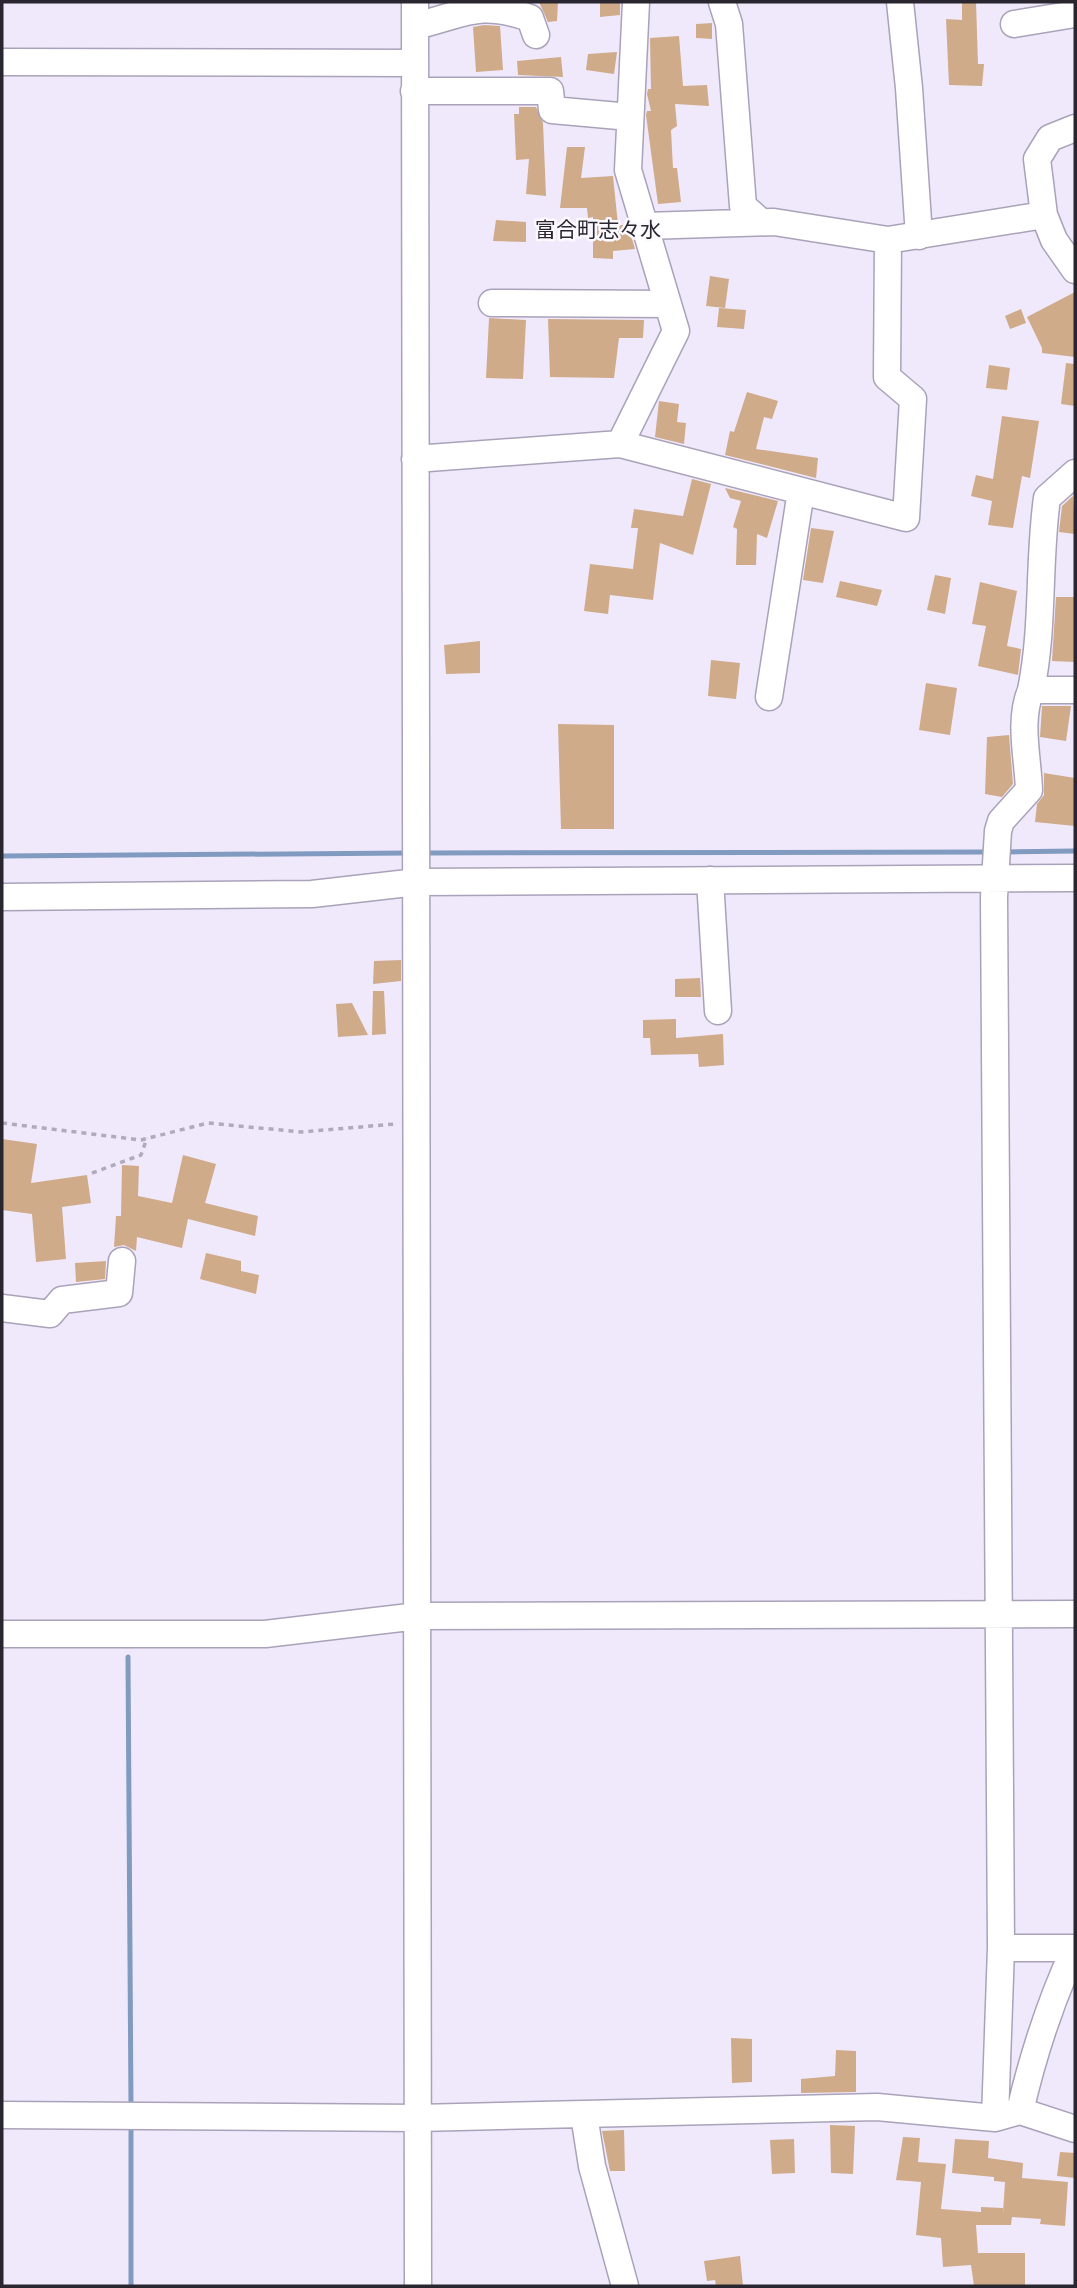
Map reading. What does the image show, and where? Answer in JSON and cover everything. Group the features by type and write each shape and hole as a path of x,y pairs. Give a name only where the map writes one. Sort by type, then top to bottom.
{"street":[{"path":"620,444 676,331 628,170 636,2"},
{"path":"722,2 729,24 743,206 761,222"},
{"path":"900,2 919,236"},
{"path":"418,2286 415,14 441,19 461,8 479,3 498,4 530,18 536,35"},
{"path":"1014,24 1075,14"},
{"path":"2,62 414,64"},
{"path":"414,91 550,91 552,110 631,117"},
{"path":"1075,128 1050,138 1037,159 1044,215 1055,240 1075,270"},
{"path":"645,226 761,222 888,240 1044,215"},
{"path":"415,459 620,444 906,518 913,399 887,377 888,240"},
{"path":"492,303 668,304"},
{"path":"1007,2114 1001,1948 997,1614 996,874 998,831 1002,821 1029,790 1024,727 1040,643 1040,567 1048,498 1075,473"},
{"path":"769,697 801,491"},
{"path":"1031,690 1075,691"},
{"path":"2,897 312,894 417,875 710,880 996,874 1075,878"},
{"path":"710,880 718,1011"},
{"path":"2,1308 50,1314 62,1300 119,1293 122,1261"},
{"path":"2,1634 265,1634 418,1616 1075,1614"},
{"path":"1001,1948 1075,1948 1059,1982 1035,2054 1007,2114"},
{"path":"2,2115 418,2118 877,2106 1007,2114 1075,2129"},
{"path":"584,2115 592,2166 625,2286"}],"path":[{"path":"2,1123 123,1139 147,1138 208,1123 301,1132 418,1122"},
{"path":"92,1173 141,1155 147,1138"}],"building":[{"path":"539,2 558,2 557,21 548,22"},
{"path":"600,2 620,2 620,15 600,17"},
{"path":"962,2 976,2 978,64 984,64 982,86 949,85 946,19 962,20"},
{"path":"712,23 712,39 696,38 696,24"},
{"path":"500,26 503,70 476,72 473,27"},
{"path":"679,36 683,86 707,85 709,106 675,104 677,126 671,130 673,168 677,168 681,202 658,204 646,115 647,111 651,111 647,94 648,89 651,89 650,38"},
{"path":"617,52 614,74 586,70 588,54"},
{"path":"561,57 563,77 518,75 517,61"},
{"path":"519,107 536,107 543,123 546,196 526,194 529,159 516,160 514,114 519,114"},
{"path":"567,147 585,147 581,178 613,176 618,225 628,225 635,249 613,251 613,259 593,258 593,217 588,218 587,208 560,208"},
{"path":"496,220 526,222 526,242 493,241"},
{"path":"710,276 729,279 725,308 706,306"},
{"path":"1075,292 1075,357 1042,353 1027,317"},
{"path":"719,308 746,310 744,329 717,327"},
{"path":"1021,309 1026,323 1010,329 1005,316"},
{"path":"489,318 526,320 523,379 486,378"},
{"path":"548,319 644,320 643,338 619,338 614,378 550,377"},
{"path":"1066,363 1075,364 1075,406 1061,404"},
{"path":"989,365 1010,368 1007,390 986,388"},
{"path":"747,392 778,401 772,419 764,417 756,449 818,458 816,478 725,455 730,431 734,432"},
{"path":"659,401 679,404 677,422 686,423 684,444 655,437"},
{"path":"1002,416 1039,421 1030,478 1022,476 1013,528 988,525 992,501 971,496 976,475 993,479"},
{"path":"692,479 711,484 693,555 660,543 653,600 610,595 608,614 584,611 590,564 633,569 638,528 631,528 634,509 683,516"},
{"path":"725,488 778,501 767,538 757,534 756,565 736,565 737,529 733,527 741,501 730,498"},
{"path":"1073,496 1075,534 1059,532 1062,506"},
{"path":"811,528 834,531 823,583 803,580"},
{"path":"935,575 951,578 945,614 927,610"},
{"path":"840,581 882,590 877,606 836,597"},
{"path":"980,582 1017,591 1007,646 1021,649 1018,675 978,666 986,626 972,624"},
{"path":"1056,597 1075,597 1075,662 1052,661"},
{"path":"480,641 480,673 446,674 444,645"},
{"path":"711,660 740,663 736,699 708,696"},
{"path":"926,683 957,688 950,735 919,730"},
{"path":"1042,706 1071,706 1066,741 1040,737"},
{"path":"558,724 614,725 614,829 561,829"},
{"path":"1009,735 1013,784 1002,797 985,794 987,737"},
{"path":"1044,773 1075,778 1075,826 1035,822 1037,804 1044,795"},
{"path":"401,960 401,981 373,984 374,961"},
{"path":"700,978 701,997 675,997 675,979"},
{"path":"373,991 384,991 386,1034 372,1035"},
{"path":"352,1003 368,1035 338,1037 336,1004"},
{"path":"676,1019 676,1038 723,1034 724,1065 699,1067 698,1054 651,1055 650,1038 643,1038 643,1020"},
{"path":"2,1139 37,1144 31,1183 87,1175 91,1203 62,1207 66,1259 36,1262 32,1214 2,1210"},
{"path":"183,1155 216,1164 205,1203 258,1216 255,1236 188,1219 182,1248 137,1237 136,1251 124,1245 114,1247 116,1216 121,1216 122,1165 139,1166 138,1196 172,1203"},
{"path":"206,1253 241,1261 241,1271 259,1275 256,1294 200,1279"},
{"path":"106,1261 105,1279 76,1282 75,1263"},
{"path":"731,2038 752,2039 752,2082 732,2083"},
{"path":"836,2050 856,2051 856,2092 801,2093 801,2079 835,2076"},
{"path":"830,2125 855,2126 853,2174 831,2173"},
{"path":"624,2130 625,2171 610,2171 602,2131"},
{"path":"903,2137 920,2138 918,2162 946,2164 941,2209 981,2212 981,2207 1003,2208 1003,2213 1005,2182 994,2181 994,2177 952,2173 955,2139 989,2141 988,2158 1023,2163 1022,2178 1068,2182 1065,2226 1040,2224 1041,2219 1012,2217 1011,2225 976,2225 978,2253 1025,2253 1025,2286 974,2286 971,2265 943,2267 941,2238 916,2235 921,2182 896,2180"},
{"path":"794,2139 795,2173 772,2174 770,2140"},
{"path":"1060,2152 1075,2153 1075,2178 1057,2176"},
{"path":"740,2256 743,2286 716,2286 715,2280 707,2281 704,2261"}],"waterway":[{"path":"1006,852 1075,851"},
{"path":"425,853 989,852"},
{"path":"2,856 408,853"},
{"path":"128,1657 131,2108"},
{"path":"131,2125 131,2286"}],"district":[{"name":"富合町志々水","path":"598,230"}]}
